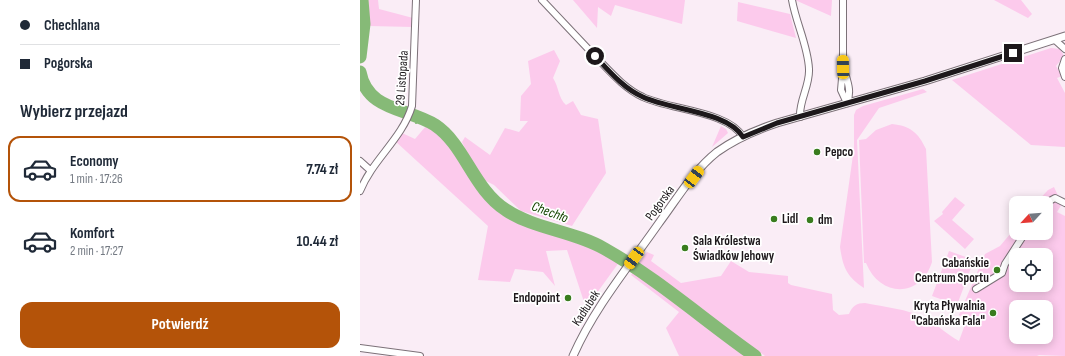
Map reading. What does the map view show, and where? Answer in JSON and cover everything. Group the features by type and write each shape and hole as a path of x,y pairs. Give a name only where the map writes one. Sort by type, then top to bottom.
{"street":[{"name":"29 Listopada","path":"360,191 370,170 403,129 412,106 416,0"},
{"path":"542,0 605,67 633,92 655,102 725,121 736,128 743,137"},
{"path":"792,0 809,69 806,88 801,104 800,117"},
{"path":"843,0 843,67 850,88 850,95 847,103"},
{"name":"Pogorska","path":"622,274 699,170 716,153 743,137 758,129 925,81 1065,36"},
{"path":"1055,40 1065,49"},
{"path":"1065,59 1062,68 1065,77"},
{"path":"360,161 370,170"},
{"path":"1053,199 1055,198 1064,201"},
{"path":"976,289 1002,273 1005,264 1020,240"},
{"name":"Kadłubek","path":"573,356 589,324 622,274"},
{"path":"360,348 420,356"}],"shaded area":[{"path":"366,0 378,0 379,9 413,18 413,27 369,26"},
{"path":"573,0 685,0 682,24 615,5 611,16 598,7 597,28"},
{"path":"795,0 832,0 831,16"},
{"path":"994,0 1021,0 1032,14 1028,18"},
{"path":"738,2 790,14 796,38 737,21"},
{"path":"1051,48 1060,49 1064,56 1056,66 1062,76 1057,78 1065,93 1065,147 1031,145 952,80"},
{"path":"554,50 560,61 553,78 563,102 566,105 573,101 581,115 598,119 606,173 572,226 521,211 494,185 484,180 475,169 462,142 465,137 490,155 505,128 519,132 528,121 520,121 521,96 531,84 528,61"},
{"path":"923,89 927,92 879,108 857,140 864,288 849,275 846,270 842,260 840,247 854,148 854,115 856,110 863,106"},
{"path":"892,124 909,128 920,138 926,149 932,262 927,274 919,282 910,287 900,289 890,288 881,283 872,274 866,263 864,263 859,140 866,139 876,130"},
{"path":"426,126 438,133 448,143 485,195 495,206 507,215 529,225 582,241 602,250 620,261 586,308 567,250 546,251 555,286 543,272 515,269 510,282 478,280 488,226 395,141 402,133 415,139"},
{"path":"721,126 726,129 728,133 712,147"},
{"path":"1054,187 1062,204 1057,212 1065,216 1065,356 765,356 650,273 639,263 647,252 654,255 651,261 681,283 721,276 731,261 749,272 788,276 788,283 791,285 832,294 833,310 839,315 849,314 853,307 862,303 911,312 934,323 959,341 967,319 959,315 985,254 1000,246 1009,235 1009,240 1053,240 1053,196 1042,196 1048,190"},
{"path":"955,197 965,205 952,220 974,239 965,249 934,221 943,214 942,212"},
{"path":"949,251 974,260 957,305 932,296"},
{"path":"634,271 655,284 749,356 679,356 666,328 679,312 631,275"}],"waterway":[{"name":"Chechło","path":"360,57 364,24 362,0"},
{"name":"Chechło","path":"360,72 364,85 371,94 380,101 390,107 424,119 435,125 445,134 462,155 485,191 506,210 529,222 580,238 605,249 644,273 755,356"},
{"name":"Chechło","path":"416,123 420,119"}],"place":[{"name":"Pepco","path":"817,152"},
{"name":"Lidl","path":"774,219"},
{"name":"dm","path":"810,220"},
{"name":"Sala Królestwa Świadków Jehowy","path":"685,248"},
{"name":"Cabańskie Centrum Sportu","path":"997,270"},
{"name":"Endopoint","path":"568,298"},
{"name":"Kryta Pływalnia \"Cabańska Fala\"","path":"993,313"}],"route":[{"path":"595,56 622,84 633,92 655,102 725,121 736,128 743,137 758,129 777,123 925,81 1013,53"}]}
